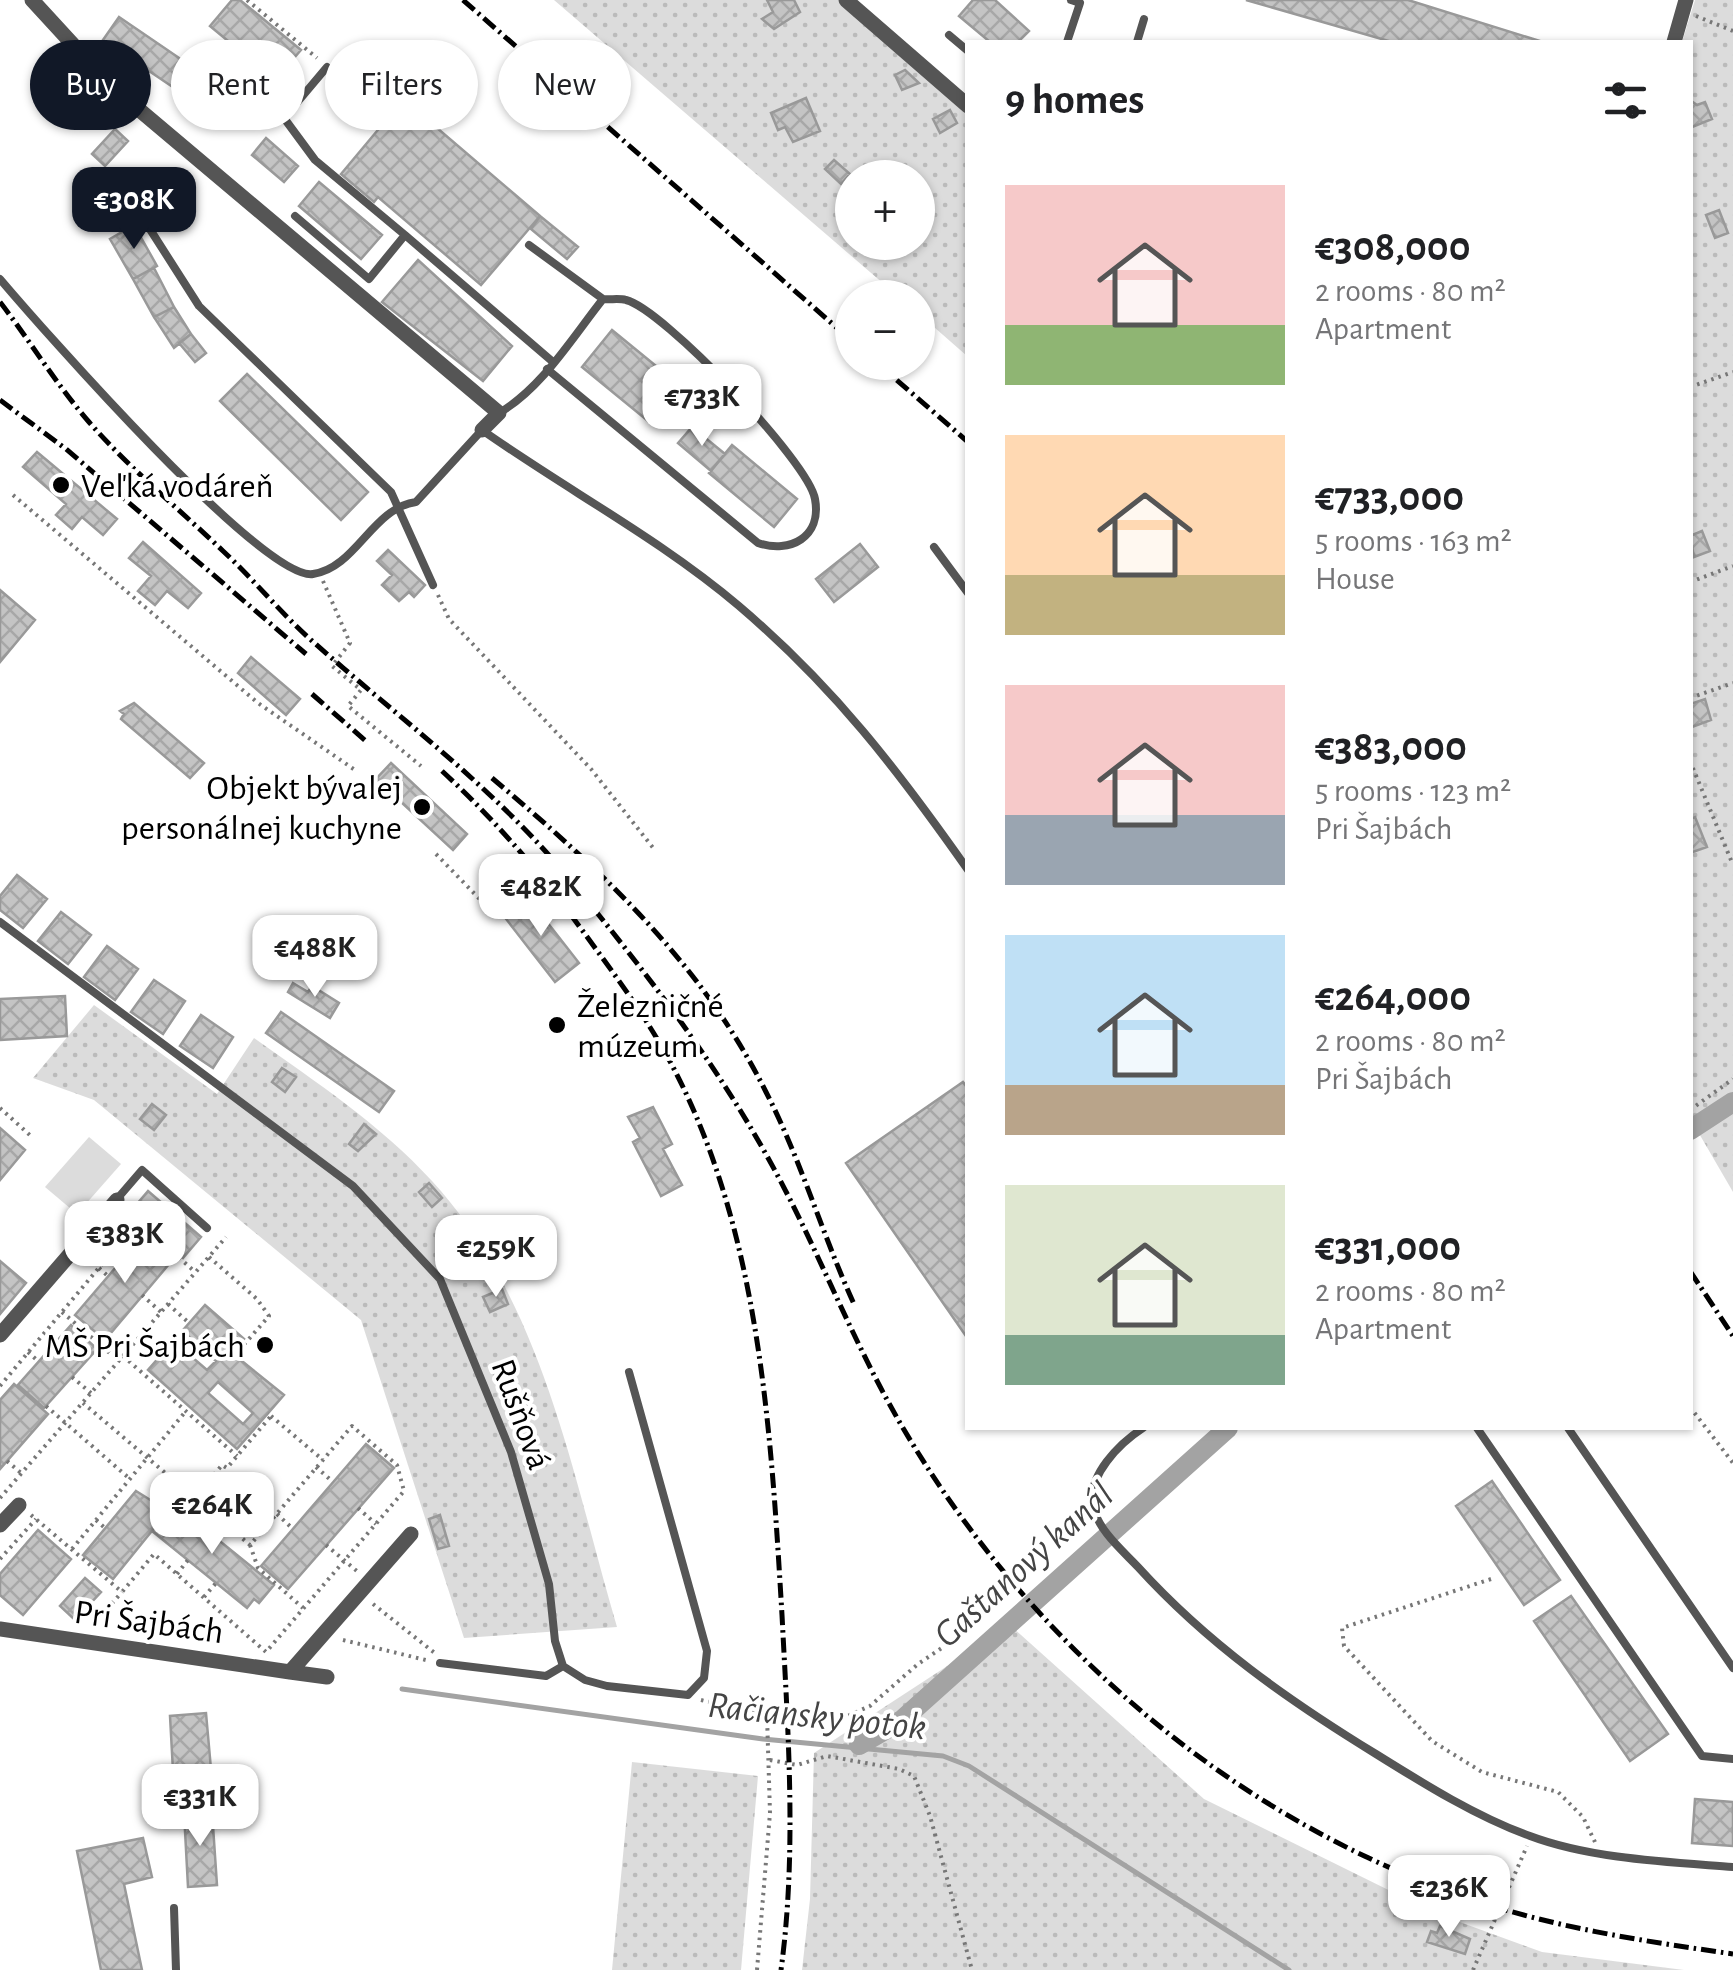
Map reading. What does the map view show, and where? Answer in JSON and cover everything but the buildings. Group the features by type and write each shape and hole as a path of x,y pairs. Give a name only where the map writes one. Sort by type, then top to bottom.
{"street":[{"path":"32,0 111,86 499,413 482,430"},
{"path":"846,0 965,103"},
{"path":"1675,40 1685,6"},
{"path":"0,1335 116,1200"},
{"path":"0,1525 18,1504"},
{"path":"290,1672 410,1534"},
{"name":"Pri Šajbách","path":"0,1629 327,1677"}],"lane":[{"path":"1068,40 1077,1"},
{"path":"1138,40 1144,19"},
{"path":"949,35 965,48"},
{"path":"325,70 284,118 315,160 758,543 778,550 800,542 815,526 815,497 791,454 685,341 627,300 603,299 529,245"},
{"path":"295,216 369,279 405,236"},
{"path":"146,223 199,306 392,492 434,585"},
{"path":"0,279 174,468 289,570 317,574 333,565 397,504 416,502 482,430 652,540 738,605 838,698 899,772 965,866"},
{"path":"499,413 550,365 603,299"},
{"path":"934,547 965,589"},
{"name":"Rušňová","path":"0,922 353,1186 440,1279 511,1452 549,1584 555,1641 563,1666"},
{"path":"116,1200 142,1170 207,1228"},
{"path":"440,1662 546,1676 563,1666 585,1680 607,1686 688,1695 704,1678 706,1652 630,1372"},
{"path":"1140,1430 1126,1439 1102,1470 1092,1504 1101,1526 1180,1613 1283,1697 1420,1782 1532,1837 1646,1860 1733,1866"},
{"path":"1478,1430 1702,1756 1733,1759"},
{"path":"1569,1430 1733,1668"},
{"path":"174,1908 176,1970"}],"path":[{"path":"247,0 325,65"},
{"path":"1685,6 1733,31"},
{"path":"1693,386 1733,372"},
{"path":"14,496 258,703 346,768 356,770"},
{"path":"1693,581 1733,566"},
{"path":"317,574 350,643 332,666 360,690 348,706 421,766"},
{"path":"434,585 449,619 591,769 654,849"},
{"path":"1693,697 1733,683"},
{"path":"1693,768 1733,865"},
{"path":"436,854 498,918"},
{"path":"1693,1105 1733,1079"},
{"path":"0,1108 32,1136"},
{"path":"0,1386 138,1221 196,1272"},
{"path":"0,1498 226,1237"},
{"path":"209,1257 257,1299 269,1316 234,1356"},
{"path":"98,1268 108,1276"},
{"path":"142,1295 161,1312"},
{"path":"168,1304 189,1323"},
{"path":"62,1312 237,1456"},
{"path":"28,1352 38,1362"},
{"path":"72,1377 91,1394"},
{"path":"83,1403 250,1545 258,1568 303,1608"},
{"path":"46,1406 130,1479"},
{"path":"72,1549 186,1411"},
{"path":"1693,1411 1733,1463"},
{"path":"195,1498 222,1465 227,1468 270,1415 322,1460"},
{"path":"93,1626 154,1554 266,1652 404,1491 397,1465 352,1426 250,1545"},
{"path":"7,1461 21,1474"},
{"path":"316,1467 333,1482"},
{"path":"18,1504 122,1592"},
{"path":"358,1508 376,1524"},
{"path":"277,1514 293,1528"},
{"path":"688,1695 768,1716 810,1714 843,1718 870,1706 918,1664 967,1631 1038,1548 1096,1514"},
{"path":"204,1528 216,1515"},
{"path":"0,1559 36,1519"},
{"path":"96,1520 105,1528"},
{"path":"326,1545 364,1588 434,1650 440,1662"},
{"path":"177,1574 188,1560"},
{"path":"1491,1579 1342,1628 1344,1646 1432,1741 1482,1772 1558,1792 1584,1817 1598,1851"},
{"path":"204,1597 216,1583"},
{"path":"324,1634 376,1650 440,1662"},
{"path":"758,1970 770,1760 768,1716"},
{"path":"770,1760 797,1766 826,1756 899,1768 914,1776 972,1970"},
{"path":"1473,1970 1532,1837"}],"shaded area":[{"path":"554,0 838,0 965,113 965,354 935,328 935,280 879,280 856,260 935,260 935,160 835,160 835,242 631,66 631,40 600,40"},
{"path":"1695,0 1733,0 1733,1192 1693,1123 1693,40 1683,40"},
{"path":"94,1005 217,1094 254,1038 370,1123 432,1181 470,1229 501,1280 527,1335 568,1451 617,1627 464,1638 361,1320 94,1100 33,1078"},
{"path":"89,1137 121,1164 77,1214 45,1187"},
{"path":"1010,1625 1204,1799 1435,1913 1542,1952 1684,1970 802,1970 810,1899 814,1753"},
{"path":"632,1762 758,1776 741,1970 612,1970"}],"waterway":[{"name":"Gaštanový kanál","path":"1693,1128 1733,1102"},
{"name":"Gaštanový kanál","path":"859,1745 902,1720 1226,1430"},
{"name":"Račiansky potok","path":"402,1689 763,1739 943,1756 969,1766 1289,1970"}],"railway":[{"path":"463,0 835,326"},
{"path":"0,302 65,393 105,439 311,640 508,812 620,941 742,1113 903,1428 955,1509 1015,1585 1081,1656 1152,1720 1230,1779 1312,1829 1399,1871 1489,1905 1549,1922 1733,1954"},
{"path":"897,380 965,439"},
{"path":"0,400 66,449 306,654"},
{"path":"312,694 367,742"},
{"path":"442,771 533,867 642,1015 674,1069 703,1133 726,1199 756,1336 778,1546 790,1792 789,1881 781,1970"},
{"path":"492,778 572,848 646,921 711,1001 779,1118 854,1304"},
{"path":"1693,1276 1733,1336"}],"place":[{"name":"Veľká vodáreň","path":"61,485"},
{"name":"Objekt bývalej personálnej kuchyne","path":"422,807"},
{"name":"Železničné múzeum","path":"557,1025"},
{"name":"MŠ Pri Šajbách","path":"265,1345"}]}
